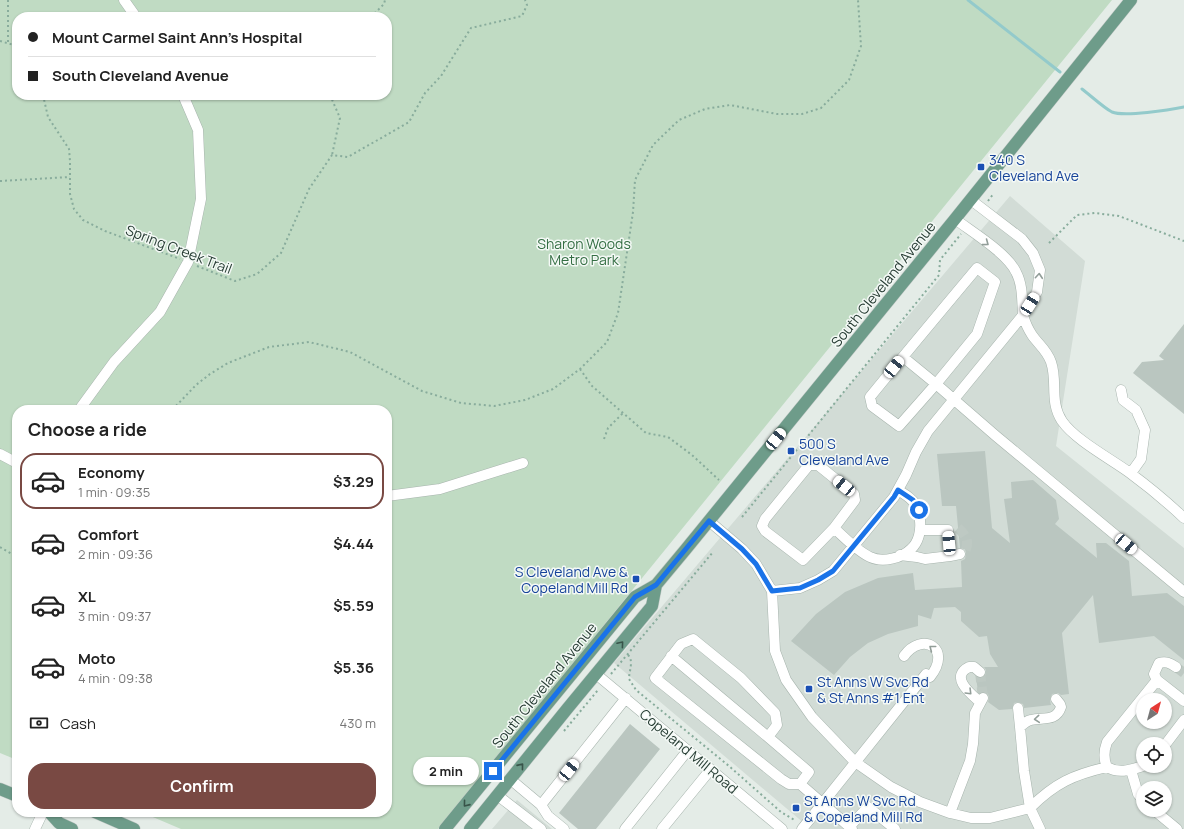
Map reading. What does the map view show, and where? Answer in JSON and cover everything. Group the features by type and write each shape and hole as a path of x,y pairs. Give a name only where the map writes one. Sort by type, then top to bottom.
{"main road":[{"name":"South Cleveland Avenue","path":"445,829 635,597 656,585 709,521 971,200 1131,0"},
{"name":"South Cleveland Avenue","path":"470,829 510,780 601,678 652,606 656,585"},
{"path":"0,789 12,794"},
{"path":"54,817 59,823 72,829"},
{"path":"106,817 134,829"}],"street":[{"path":"124,0 132,12"},
{"path":"83,405 114,362 160,312 188,262 201,199 198,130 185,100"},
{"path":"772,591 800,588 833,571 894,497 928,431 1022,315 1037,292 1040,270 1033,253 1022,239 971,200"},
{"path":"955,219 1003,255 1016,272 1021,288 1022,315 1031,334 1046,351 1051,363 1054,376 1054,396 1062,421 1074,434 1131,473 1184,518"},
{"path":"977,268 995,282 977,334 936,384 899,426 872,406 870,397 977,268"},
{"path":"903,357 1184,592"},
{"path":"1121,390 1123,400 1136,410 1145,430 1141,459 1131,473"},
{"path":"0,454 12,460"},
{"path":"392,495 440,489 523,463"},
{"path":"809,465 818,465 854,494 855,500 834,528 803,560 765,531 762,526 765,519 809,465"},
{"path":"834,528 854,546 871,558 880,560 890,559 900,556 912,549 918,540 921,530 919,510 913,500 898,490"},
{"path":"709,521 742,549 756,564 772,591 775,651 786,680 812,717 855,762 897,790 920,802 950,813 971,818 990,818 1030,808 1049,791 1067,779 1089,771 1107,767"},
{"path":"900,556 917,556 925,559 955,555 953,529 921,530"},
{"path":"768,737 777,725 775,713 741,678 693,639 681,644 654,678 781,779 789,784 800,784 821,804 851,828 868,807 895,829"},
{"path":"803,828 855,762 928,675 936,670 939,656 931,646 921,643 911,648 904,656"},
{"path":"671,656 809,772 800,784"},
{"path":"1176,667 1171,663 1159,663 1154,674 1157,680 1184,702"},
{"path":"950,813 970,761 973,744 975,713 982,700 964,688 961,679 963,671 969,667 974,667 980,672"},
{"name":"Copeland Mill Road","path":"601,678 782,829"},
{"path":"1136,768 1131,770 1113,770 1107,767 1104,761 1104,748 1107,742 1157,680"},
{"path":"541,805 626,698"},
{"path":"1020,727 1031,719 1052,718 1057,715 1060,704 1056,699"},
{"path":"1018,708 1024,771 1030,808 1040,829"},
{"path":"1171,737 1184,720"},
{"path":"625,829 688,750"},
{"path":"662,829 711,769"},
{"path":"1131,770 1136,787"},
{"path":"510,780 541,805 548,816 564,829"},
{"path":"497,795 541,829"},
{"path":"35,829 41,817"},
{"path":"1162,817 1177,829"}],"path":[{"path":"8,0 8,43"},
{"path":"376,12 384,4 385,0"},
{"path":"332,100 340,118 332,155 348,157 409,122 425,93 441,76 470,28 522,16 527,5 525,0"},
{"path":"177,405 196,385 228,363 269,347 309,342 350,352 422,391 461,403 494,406 525,400 553,389 580,369 607,342 618,313 635,180 653,145 679,120 705,109 730,105 777,114 802,114 821,108 849,80 861,46 858,0"},
{"path":"0,41 12,44"},
{"name":"Spring Creek Trail","path":"44,100 48,117 69,149 70,194 74,209 83,220 105,231 235,281 257,274 281,253 309,189 332,155"},
{"path":"0,181 70,177"},
{"path":"982,208 994,193"},
{"path":"1049,243 1077,215 1095,213 1120,216 1184,241"},
{"path":"742,518 939,275 940,260 966,228"},
{"path":"580,369 592,386 646,433 668,438 678,444 719,480"},
{"path":"604,439 608,428 623,413"},
{"path":"0,548 12,555"},
{"path":"562,734 601,678 628,655 713,552"},
{"path":"628,655 630,657 631,664 628,679 636,690 729,766 781,812 803,828"}],"shaded area":[{"path":"1010,196 1085,261 1056,446 1184,548 1184,829 811,829 614,663"},
{"path":"517,800 552,829 492,829"}],"green space":[{"name":"Sharon Woods Metro Park","path":"0,0 1112,0 438,829 181,829 153,817 392,817 392,405 12,405 12,758 0,753"}],"building":[{"path":"1184,324 1184,414 1133,373 1142,362 1164,360 1159,356"},
{"path":"985,451 992,528 1010,543 1004,499 1012,498 1011,482 1033,480 1056,500 1059,519 1055,524 1097,558 1096,543 1106,543 1129,561 1132,596 1167,593 1184,606 1184,660 1154,636 1099,643 1093,595 1062,633 1069,694 1052,694 1050,700 1051,705 1024,708 1023,704 1018,702 1014,703 1012,709 999,710 988,702 989,698 986,692 978,692 976,677 982,678 985,676 986,670 984,667 998,667 990,654 987,636 979,637 961,621 961,612 955,607 934,608 931,619 918,615 918,626 888,634 868,643 850,657 834,675 791,641 816,614 845,592 878,578 913,573 915,590 962,587 961,561 965,559 966,553 965,549 960,548 956,506 942,506 937,454"},
{"path":"630,724 660,749 596,829 578,829 559,813"}],"waterway":[{"path":"968,0 1060,72"},
{"path":"1082,89 1112,112 1126,114 1184,107"}],"tunnel":[{"path":"958,528 967,540 966,549 964,553 960,554"},
{"path":"1176,667 1184,673"},
{"path":"980,672 983,698"}],"place":[{"name":"340 S Cleveland Ave","path":"981,167"},
{"name":"500 S Cleveland Ave","path":"791,451"},
{"name":"S Cleveland Ave & Copeland Mill Rd","path":"636,579"},
{"name":"St Anns W Svc Rd & St Anns #1 Ent","path":"809,689"},
{"name":"St Anns W Svc Rd & Copeland Mill Rd","path":"796,808"}],"route":[{"path":"493,771 635,597 656,585 709,521 742,549 756,564 772,591 800,588 833,571 894,497 898,490 913,500 919,510"}]}
